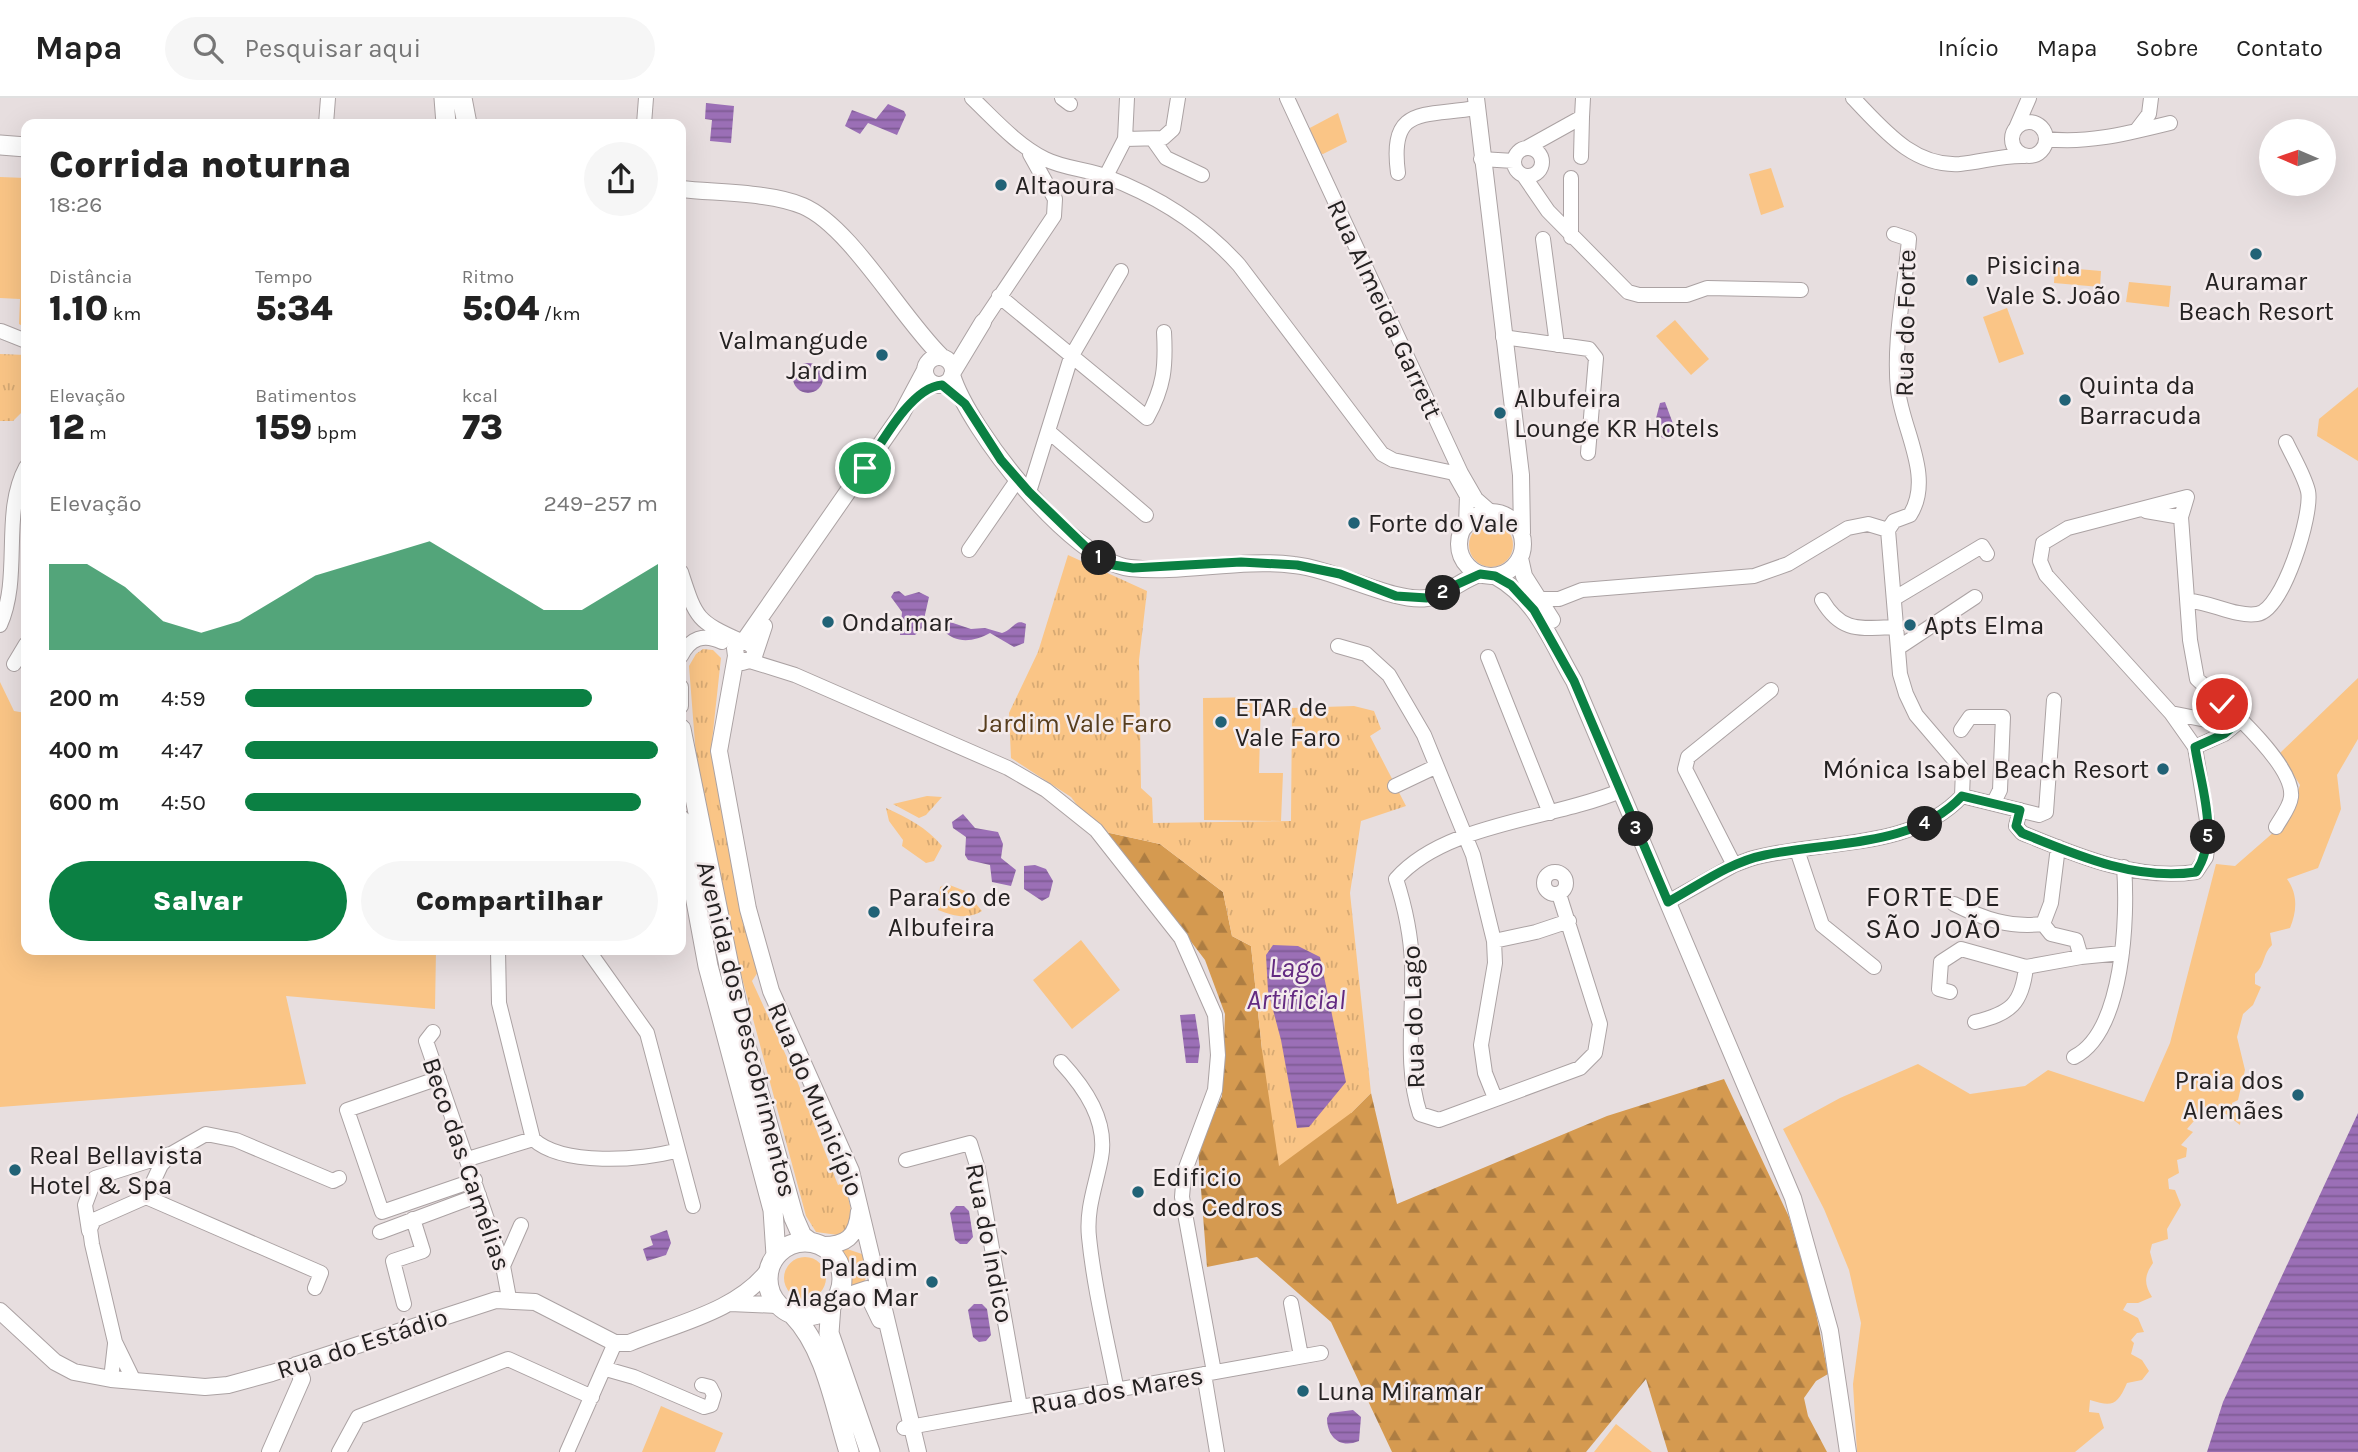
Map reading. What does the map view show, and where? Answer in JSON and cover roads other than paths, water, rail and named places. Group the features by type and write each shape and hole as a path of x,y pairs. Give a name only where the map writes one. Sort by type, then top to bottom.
{"main road":[{"path":"444,98 446,119"},
{"path":"462,98 466,119"},
{"path":"0,145 21,147"},
{"path":"0,153 21,154"},
{"name":"Avenida dos Descobrimentos","path":"686,754 743,1035 794,1218 802,1236 815,1244"},
{"name":"Avenida dos Descobrimentos","path":"686,847 708,966 773,1210 773,1261"},
{"path":"849,1452 820,1360 808,1333 770,1292 773,1261 792,1244 815,1244 832,1254 839,1266 842,1280 834,1302 829,1333 870,1452"},
{"path":"785,1310 818,1314 834,1302"}],"street":[{"path":"326,119 328,98"},
{"path":"644,119 646,98"},
{"path":"905,409 945,372 1054,216 1055,199 1049,184 1025,148 972,98"},
{"path":"1106,176 1125,139 1127,98"},
{"path":"1125,139 1154,141 1163,138 1173,129 1178,98"},
{"name":"Rua Almeida Garrett","path":"1287,98 1467,496 1466,527"},
{"path":"1581,158 1583,98"},
{"path":"1853,98 1902,146 1925,160 1958,164 2039,153 2044,134 2036,98"},
{"path":"1973,162 2008,141 2029,98"},
{"path":"2136,131 2149,114 2151,98"},
{"path":"1398,173 1395,146 1400,130 1410,119 1476,103 1521,475 1520,558 1524,576 1540,599 1557,632 1574,681 1793,1198 1830,1331 1848,1452"},
{"path":"1582,117 1516,153 1515,168 1571,237 1628,292 1639,295 1687,295 1707,288 1801,290"},
{"path":"2015,130 2032,122 2044,134 2065,143 2170,123"},
{"path":"2015,130 2014,148 2025,156"},
{"path":"1154,141 1166,158 1202,175"},
{"path":"1524,176 1537,173 1543,162 1537,150 1528,147"},
{"path":"1025,148 1059,164 1106,176 1177,213 1216,240 1239,265 1382,454 1406,463 1443,458 1452,466"},
{"path":"1481,159 1514,161"},
{"path":"1049,184 1048,174 1059,164"},
{"path":"1571,237 1572,178"},
{"path":"686,190 787,201 822,217 854,250 923,340 1001,460 1093,554 1113,565 1133,568 1241,562 1297,565 1340,574 1396,596 1427,598 1487,575 1511,569 1520,558"},
{"name":"Rua do Forte","path":"1888,530 1894,521 1910,515 1918,491 1910,430 1898,391 1899,321 1909,239 1894,234"},
{"path":"1543,239 1558,345"},
{"path":"969,550 1024,485 1048,430 1071,356 1122,271"},
{"path":"999,296 1147,418 1161,393 1166,359 1164,332"},
{"path":"0,318 0,332 21,339"},
{"path":"1503,337 1589,349 1596,358 1588,453"},
{"path":"923,340 928,382 945,372"},
{"path":"925,368 945,372"},
{"path":"905,409 925,368"},
{"name":"Rua do Município","path":"905,409 785,586 745,651 726,705 719,762 758,950 771,991 851,1171 861,1207 909,1428 909,1452"},
{"path":"1048,430 1146,515"},
{"path":"2189,601 2257,614 2269,610 2278,599 2287,582 2308,511 2308,491 2286,442"},
{"name":"Rua Almeida Garrett","path":"1452,466 1476,499 1494,513"},
{"path":"1413,597 1434,591 1450,580 1461,554 1462,535 1466,527 1478,515 1494,513 1511,503 1521,475"},
{"path":"0,625 9,604 19,566 16,505 21,486"},
{"path":"2020,810 2016,826 2022,833 2094,862 2179,874 2196,872 2206,857 2209,833 2195,747 2171,713 2066,601 2046,575 2040,561 2043,543 2068,528 2187,497 2181,517 2197,680 2262,740 2291,785 2291,800 2276,827"},
{"path":"0,505 16,505"},
{"path":"2130,511 2155,510 2181,517"},
{"path":"1494,513 1516,523 1522,533"},
{"path":"1540,599 1559,599 1581,590 1754,576 1788,564 1848,528 1868,524 1888,530 1900,674 1916,715 1963,770 1962,796 1946,813 1917,829 1765,855 1734,865 1668,902"},
{"path":"1895,598 1982,546 1987,554"},
{"path":"1461,554 1470,569 1511,585 1534,610 1574,681"},
{"path":"686,587 695,614 745,651"},
{"path":"1898,648 1975,597"},
{"path":"1822,600 1832,617 1849,628 1897,627"},
{"path":"686,649 690,643 707,636 1008,768 1046,790 1096,830 1181,938 1216,1015 1218,1055 1215,1090 1184,1173 1182,1197 1209,1373 1217,1452"},
{"path":"1338,646 1366,654 1389,675 1424,735 1435,768 1446,783 1465,835 1485,894 1494,941 1495,963 1481,1045 1485,1073 1495,1098"},
{"path":"14,664 21,652"},
{"path":"1489,657 1550,813"},
{"path":"1734,865 1685,769 1688,757 1771,690"},
{"path":"1962,796 2039,815 2046,812 2054,700"},
{"path":"2171,713 2211,721 2224,734"},
{"path":"1961,730 1970,717 2004,717 2000,790 1994,802"},
{"path":"2195,747 2224,734 2241,720"},
{"path":"1395,786 1435,768"},
{"name":"Rua do Lago","path":"1559,894 1600,1024 1595,1053 1580,1068 1439,1120 1420,1114 1412,1091 1412,964 1408,915 1396,879 1411,862 1465,835 1620,791"},
{"path":"2043,925 2051,904 2057,847"},
{"path":"1797,850 1822,925 1874,967"},
{"path":"2074,1057 2083,1052 2095,1036 2114,1000 2127,906 2124,867"},
{"path":"1954,904 1986,919 2018,927 2043,925"},
{"path":"1494,941 1536,932 1569,921"},
{"path":"2043,925 2051,934 2076,940 2081,957"},
{"path":"1950,992 1939,989 1941,962 1961,949 2026,967 2122,953"},
{"path":"498,955 499,1003 533,1139 552,1151 596,1158 632,1159 678,1150"},
{"path":"592,955 647,1033 693,1206"},
{"path":"1975,1022 1997,1017 2013,1006 2024,992 2026,967"},
{"name":"Beco das Camélias","path":"433,1032 426,1041 503,1266 509,1298"},
{"path":"1061,1062 1090,1098 1100,1126 1101,1156 1091,1193 1088,1235 1117,1391"},
{"path":"439,1078 347,1110 382,1212 475,1180"},
{"path":"134,1381 115,1342 92,1244 85,1205 96,1178 171,1154 197,1138 221,1135 333,1181 339,1178"},
{"path":"468,1159 533,1139"},
{"name":"Rua do Índico","path":"906,1160 970,1143 978,1169 1020,1407"},
{"path":"92,1244 90,1229 94,1220 146,1197 161,1165 171,1154"},
{"path":"380,1232 480,1195"},
{"path":"146,1197 321,1273 315,1288"},
{"path":"815,1244 834,1246 847,1241 855,1234 861,1207"},
{"path":"404,1304 393,1261 423,1251 413,1219"},
{"path":"503,1266 521,1225"},
{"path":"847,1241 859,1243 872,1254"},
{"path":"567,1452 606,1369 615,1343 629,1343 730,1303 759,1283 773,1261"},
{"path":"834,1302 859,1294 872,1283 876,1273"},
{"name":"Rua do Município","path":"859,1294 870,1299 878,1311 909,1428 918,1452"},
{"name":"Rua do Estádio","path":"0,1311 55,1362 74,1372 111,1379 205,1387 228,1385 485,1303 509,1298 535,1302 615,1343"},
{"path":"730,1303 785,1310"},
{"path":"1291,1303 1301,1356"},
{"path":"111,1379 115,1342"},
{"name":"Rua dos Mares","path":"909,1428 1321,1353"},
{"path":"339,1452 358,1417 508,1359 592,1397"},
{"path":"270,1452 302,1379 296,1365"},
{"path":"606,1369 634,1377 704,1407 711,1405 714,1395 710,1387 702,1385"}],"water":[{"path":"706,103 734,106 731,143 710,141 712,120 705,119"},
{"path":"888,104 904,111 906,115 897,135 868,123 860,134 845,126 852,110 876,119"},
{"path":"808,363 819,367 823,378 819,389 808,393 797,389 793,378 797,367"},
{"path":"1665,402 1675,429 1673,436 1665,439 1657,435 1654,426 1660,403"},
{"path":"899,591 905,596 919,592 929,597 922,628 915,635 900,635 902,612 891,597 894,592"},
{"path":"944,620 971,629 985,628 1002,633 1016,623 1026,624 1024,643 1014,647 990,633 971,640 953,638 943,630"},
{"path":"963,814 975,828 998,832 1003,844 1001,858 1016,870 1011,886 992,882 990,865 968,860 965,855 966,837 953,828 952,822"},
{"path":"1035,865 1046,869 1053,881 1049,897 1042,901 1024,889 1024,866"},
{"name":"Lago Artificial","path":"1273,945 1298,946 1320,957 1346,1082 1309,1127 1297,1128 1281,1040 1268,991 1266,955"},
{"path":"1195,1014 1200,1046 1198,1063 1186,1063 1180,1015"},
{"path":"2358,1113 2358,1452 2207,1452 2223,1402"},
{"path":"956,1206 964,1206 969,1211 973,1237 967,1244 960,1244 955,1240 950,1213"},
{"path":"667,1230 671,1243 666,1255 647,1261 643,1249 653,1245 650,1236"},
{"path":"974,1304 982,1304 987,1309 991,1335 986,1341 979,1342 973,1337 968,1310"},
{"path":"1353,1410 1361,1417 1359,1441 1346,1443 1336,1440 1329,1431 1327,1418 1330,1413"}],"place":[{"name":"Altaoura","path":"1001,185"},
{"name":"Auramar Beach Resort","path":"2256,254"},
{"name":"Pisicina Vale S. João","path":"1972,280"},
{"name":"Valmangude Jardim","path":"882,355"},
{"name":"Quinta da Barracuda","path":"2065,400"},
{"name":"Albufeira Lounge KR Hotels","path":"1500,413"},
{"name":"Forte do Vale","path":"1354,523"},
{"name":"Ondamar","path":"828,622"},
{"name":"Apts Elma","path":"1910,625"},
{"name":"ETAR de Vale Faro","path":"1221,722"},
{"name":"Mónica Isabel Beach Resort","path":"2163,769"},
{"name":"Paraíso de Albufeira","path":"874,912"},
{"name":"Praia dos Alemães","path":"2298,1095"},
{"name":"Real Bellavista Hotel & Spa","path":"15,1170"},
{"name":"Edificio dos Cedros","path":"1138,1192"},
{"name":"Paladim Alagao Mar","path":"932,1282"},
{"name":"Luna Miramar","path":"1303,1391"}],"district":[{"name":"FORTE DE SÃO JOÃO","path":"1934,912"}],"park label":[{"name":"Jardim Vale Faro","path":"1075,723"}]}
